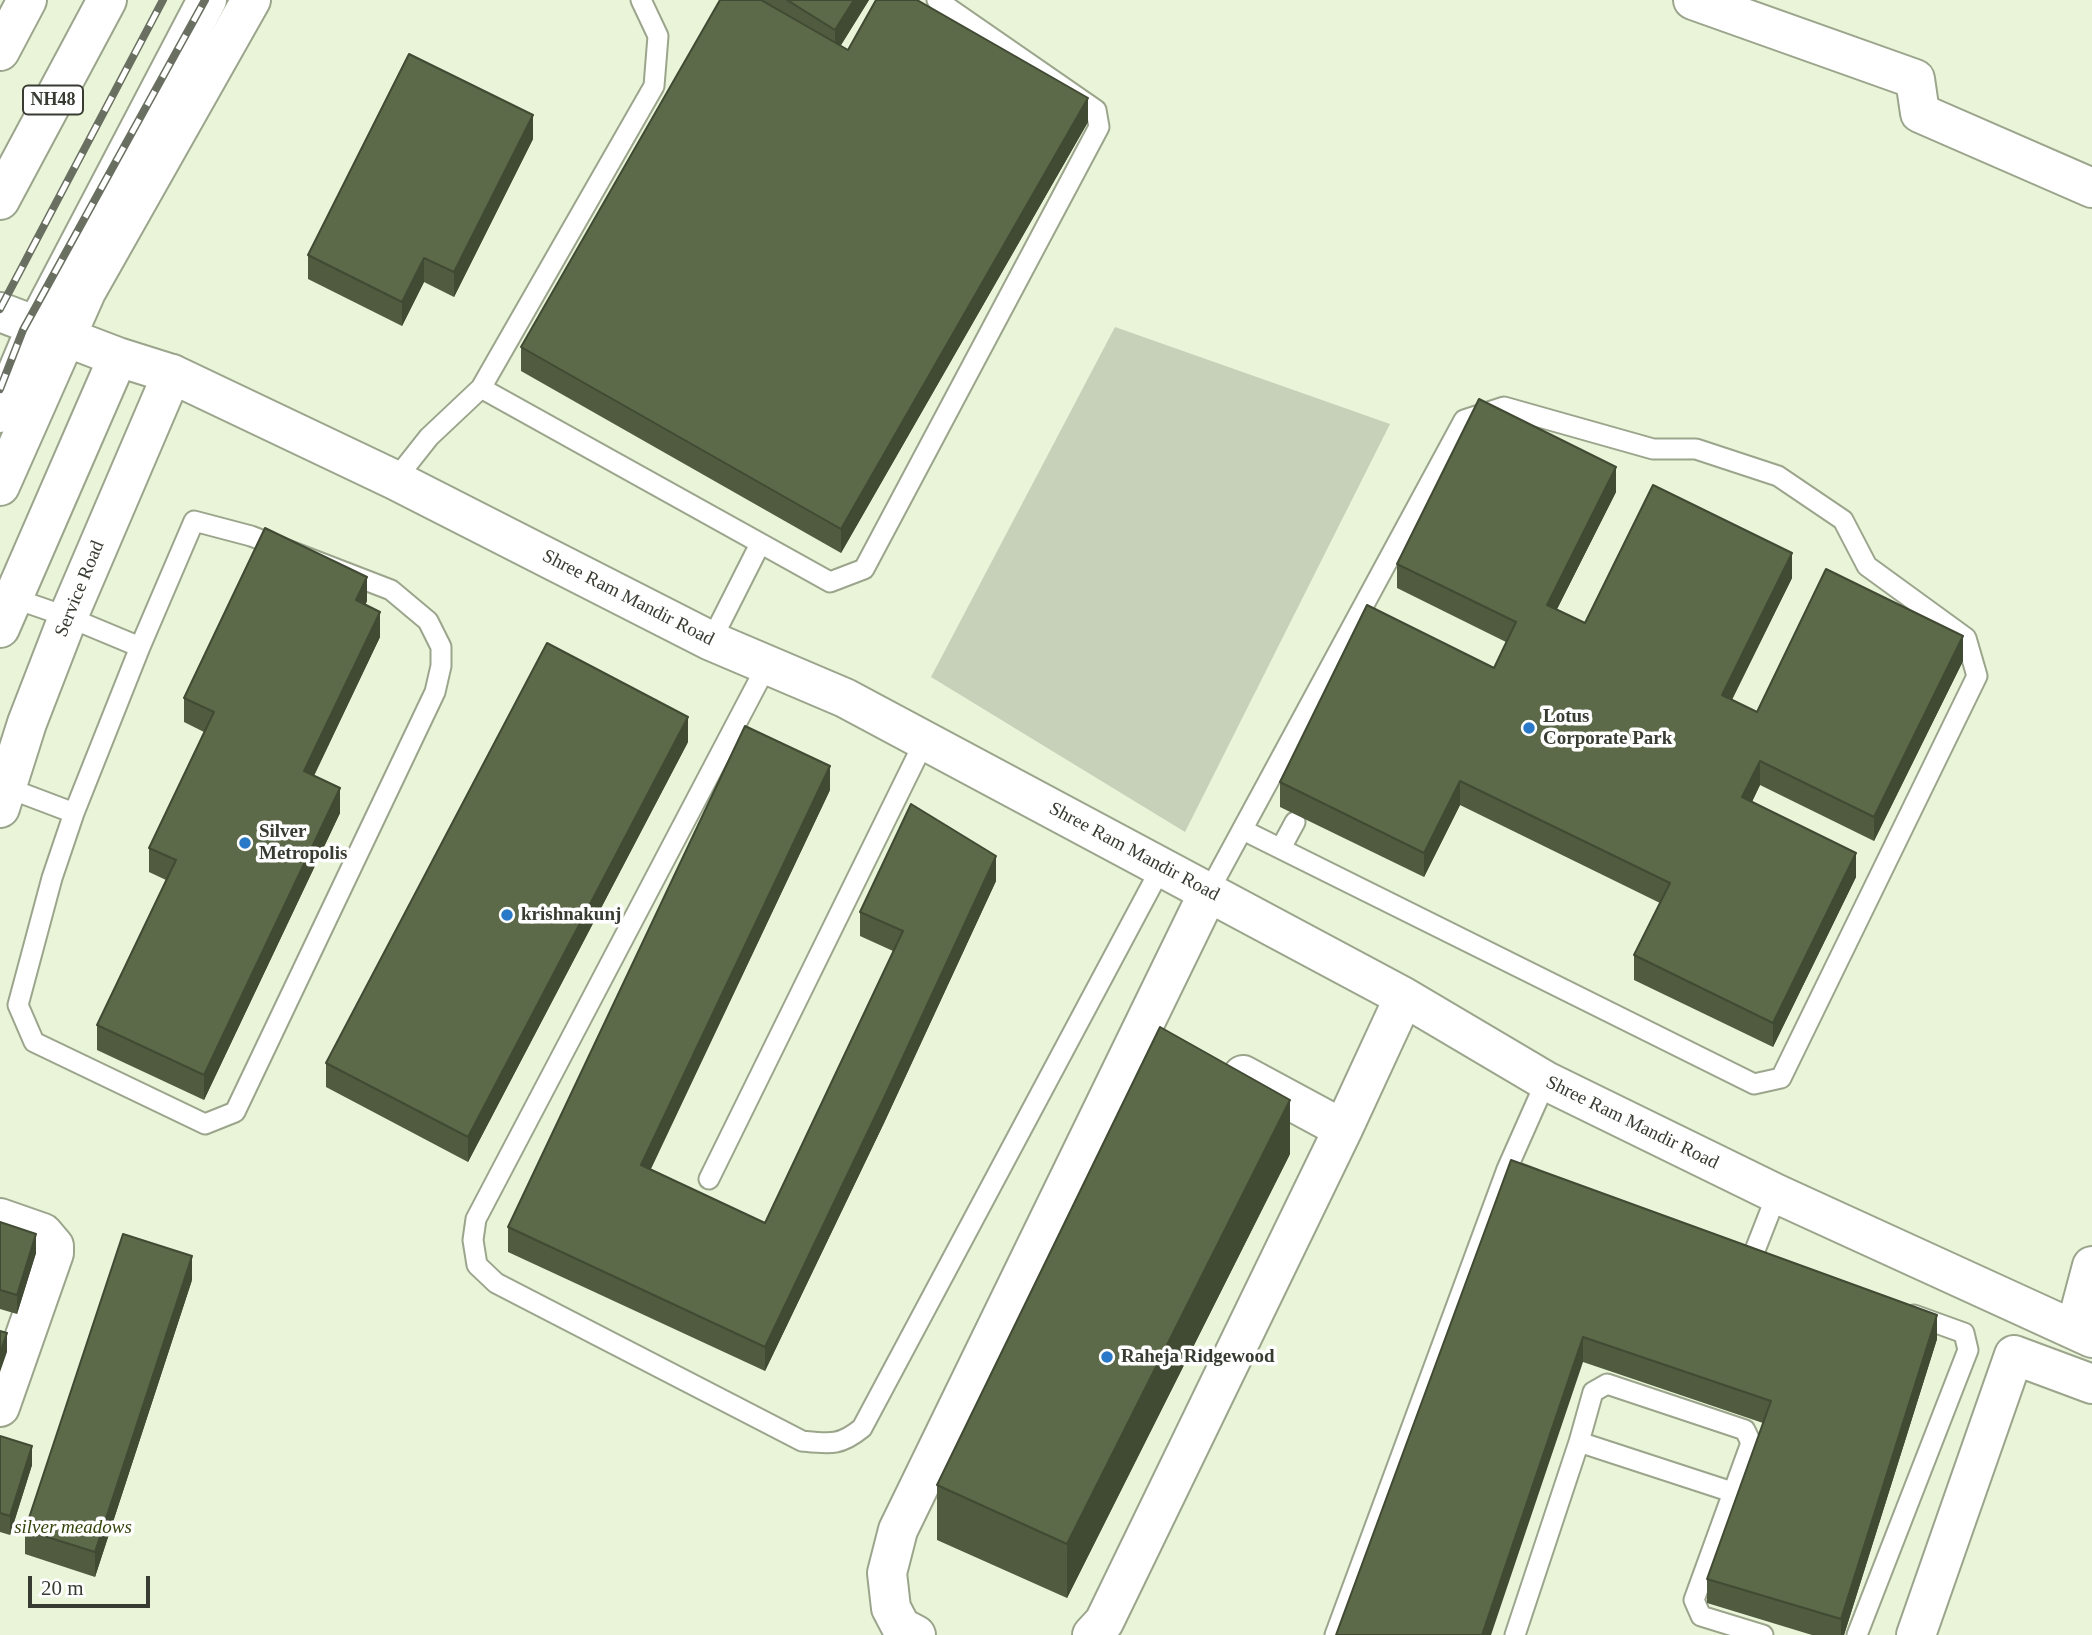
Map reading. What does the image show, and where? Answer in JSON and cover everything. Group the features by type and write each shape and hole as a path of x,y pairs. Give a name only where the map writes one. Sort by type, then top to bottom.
{"main road":[{"path":"0,51 27,0"},
{"name":"NH48","path":"0,200 107,0"},
{"path":"0,413 51,330 207,0"},
{"path":"0,486 51,330 86,292 251,0"},
{"path":"1693,0 1915,79 1920,113 2092,188"},
{"name":"Shree Ram Mandir Road","path":"0,312 172,374 395,480 711,640 845,698 1404,997 1545,1081 1777,1194 2083,1334"},
{"path":"6,613 118,356"},
{"name":"Service Road","path":"2,793 68,617 172,374"},
{"path":"916,1635 901,1627 891,1608 887,1573 898,1530 1209,891"},
{"path":"1092,1635 1104,1622 1343,1129 1404,997"},
{"path":"1143,1022 1178,1041"},
{"path":"1214,1060 1343,1129"},
{"path":"0,1218 43,1233 54,1246 54,1253 0,1407"},
{"path":"2083,1334 2092,1266"},
{"path":"1916,1635 2031,1310"},
{"path":"2014,1356 2092,1384"}],"lane":[{"path":"395,480 429,437 481,388 654,86 658,36 641,0"},
{"path":"481,388 830,582 864,569 1099,127 1096,110 937,0"},
{"path":"1209,891 1464,420 1504,407 1653,449 1696,449 1778,476 1843,520 1867,566 1966,638 1977,676 1782,1078 1754,1084 1243,830"},
{"path":"194,521 251,536 391,590 428,621 441,647 441,666 435,692 235,1112 205,1124 34,1042 18,1005 52,878 74,813 140,647 194,521"},
{"path":"711,640 760,544"},
{"path":"6,613 68,617 140,647"},
{"path":"767,664 476,1219 473,1240 477,1265 496,1283 802,1441 846,1441 862,1428 1162,866"},
{"path":"709,1179 925,740"},
{"path":"2,793 74,813"},
{"path":"1281,848 1295,822"},
{"path":"1335,1635 1507,1169 1545,1081"},
{"path":"1507,1169 1546,1183"},
{"path":"1751,1260 1777,1194"},
{"path":"1857,1635 1968,1350 1964,1333 1901,1311"},
{"path":"1515,1635 1593,1392 1607,1384 1695,1409 1745,1430 1751,1443 1694,1600 1701,1616 1763,1635"},
{"path":"1579,1442 1732,1492"}],"green space":[{"path":"1115,327 1390,424 1185,832 931,677"}],"building":[{"path":"720,0 761,0 848,50 876,0 917,0 1088,98 841,529 521,347"},
{"path":"787,0 854,0 835,30"},
{"path":"409,54 533,115 454,272 424,258 402,302 308,255"},
{"name":"Lotus Corporate Park","path":"1479,399 1616,467 1547,605 1585,623 1653,485 1792,553 1722,695 1757,712 1826,569 1963,636 1874,817 1760,761 1742,797 1856,853 1773,1023 1634,955 1670,883 1460,781 1424,853 1280,782 1367,605 1494,668 1516,622 1397,564"},
{"name":"Silver Metropolis","path":"265,528 367,577 356,600 380,612 304,771 340,788 204,1075 97,1025 176,860 149,848 214,712 184,698"},
{"name":"krishnakunj","path":"547,643 688,717 468,1137 326,1063"},
{"path":"745,726 830,766 641,1165 765,1223 903,931 860,912 911,804 996,856 765,1347 508,1227"},
{"name":"Raheja Ridgewood","path":"1160,1027 1290,1100 1067,1544 937,1485"},
{"path":"1511,1160 1937,1315 1841,1619 1707,1579 1771,1401 1583,1337 1482,1635 1336,1635"},
{"path":"0,1222 36,1234 17,1295 0,1290"},
{"name":"silver meadows","path":"123,1234 192,1256 95,1552 25,1530"},
{"path":"0,1331 7,1333 0,1353"},
{"path":"0,1436 32,1446 10,1516 0,1513"}],"railway":[{"path":"0,309 163,0"},
{"path":"0,389 23,330 205,0"}],"place":[{"name":"Lotus Corporate Park","path":"1529,728"},
{"name":"Silver Metropolis","path":"245,843"},
{"name":"krishnakunj","path":"507,915"},
{"name":"Raheja Ridgewood","path":"1107,1357"}]}
